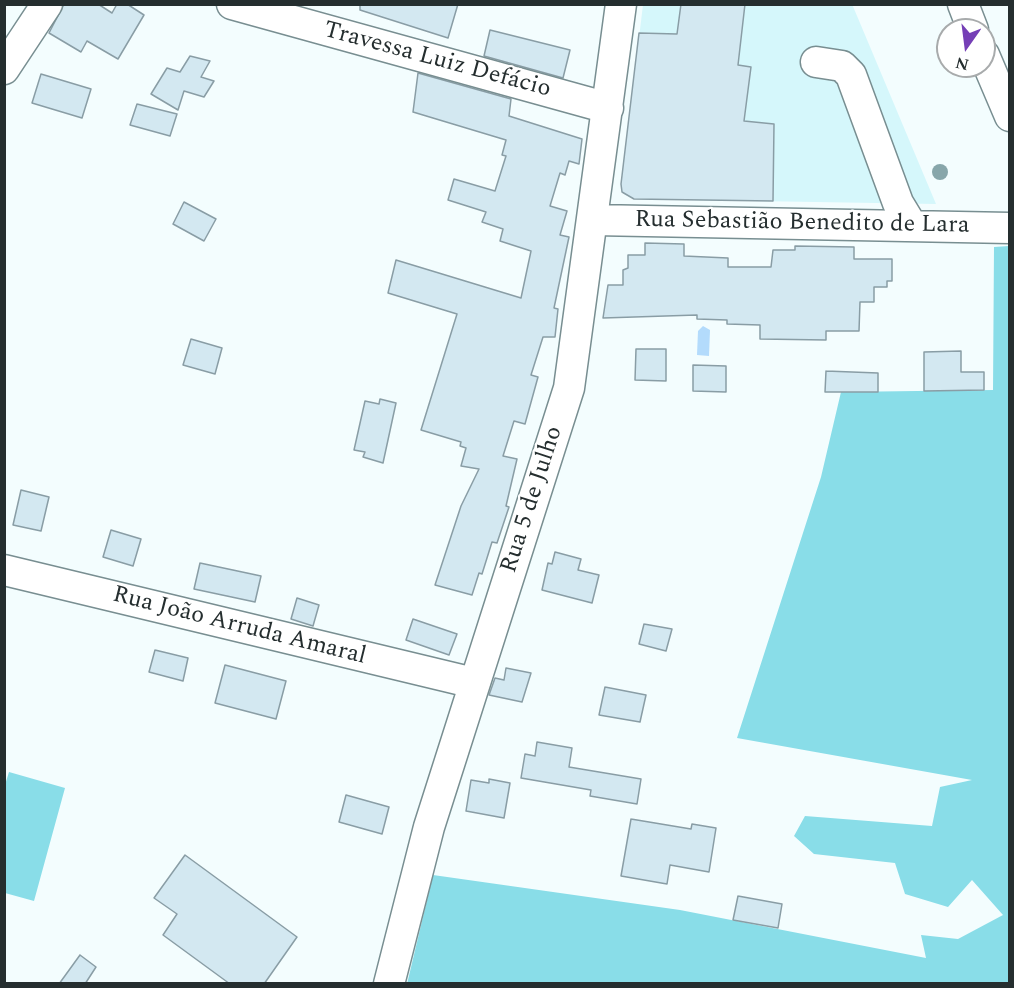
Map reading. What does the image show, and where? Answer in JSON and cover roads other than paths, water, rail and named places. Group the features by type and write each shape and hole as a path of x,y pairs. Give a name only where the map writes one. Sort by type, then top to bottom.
{"street":[{"path":"4,69 46,4"},
{"name":"Travessa Luiz Defácio","path":"232,4 308,14 608,108"},
{"name":"Rua 5 de Julho","path":"389,984 416,874 474,683 569,388 594,220 621,4"},
{"path":"963,4 969,18"},
{"path":"816,62 842,66 851,75 898,203 912,226"},
{"path":"994,78 1010,116"},
{"name":"Rua Sebastião Benedito de Lara","path":"594,220 1010,228"},
{"name":"Rua João Arruda Amaral","path":"4,570 474,683"}]}
